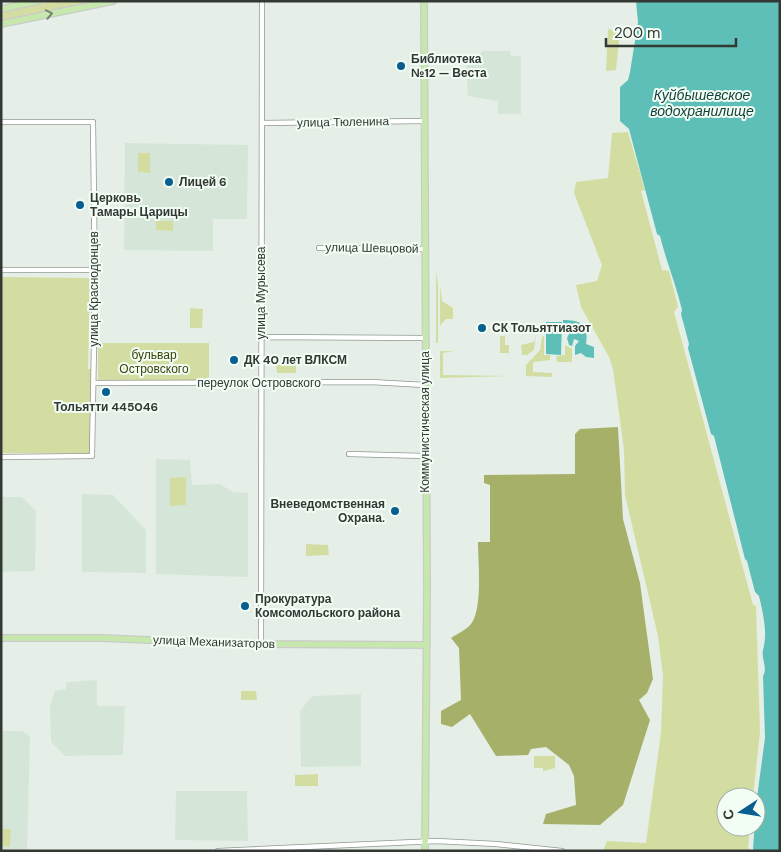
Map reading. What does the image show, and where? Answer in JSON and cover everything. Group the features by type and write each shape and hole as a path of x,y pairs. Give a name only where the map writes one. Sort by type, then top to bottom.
{"main road":[{"path":"1,9 38,1"},
{"path":"1,24 93,3 113,1"},
{"name":"Коммунистическая улица","path":"424,1 427,645 425,851"},
{"name":"улица Механизаторов","path":"1,638 102,638 261,644 427,645"}],"street":[{"name":"улица Мурысева","path":"261,644 262,1"},
{"name":"улица Тюленина","path":"262,123 424,121"},
{"name":"улица Краснодонцев","path":"1,122 93,122 95,270 92,456 1,457"},
{"name":"улица Шевцовой","path":"319,248 426,249"},
{"path":"1,270 95,270"},
{"path":"261,338 425,338"},
{"name":"переулок Островского","path":"94,383 371,382 425,385"},
{"path":"349,454 425,456"},
{"path":"218,851 425,842 496,844 562,851"}],"shaded area":[{"path":"483,51 510,51 511,56 521,56 521,114 498,114 498,101 468,96 466,67"},
{"name":"Лицей 6","path":"125,143 248,145 247,219 213,219 213,251 124,250"},
{"path":"156,459 190,460 192,485 220,484 233,492 248,493 248,577 156,574"},
{"path":"82,494 113,495 146,530 146,573 82,572"},
{"path":"1,497 22,497 36,511 35,571 1,572"},
{"path":"97,680 97,706 125,706 123,755 65,756 51,742 50,705 55,691 66,689 66,682"},
{"path":"361,694 361,766 301,767 300,711 312,696"},
{"path":"1,731 22,731 30,736 27,851 1,851"},
{"path":"176,791 247,791 248,841 175,840"}],"green space":[{"path":"53,1 88,1 86,4 1,21 1,12"},
{"path":"608,29 620,33 616,70 606,71"},
{"path":"628,132 645,190 641,191 662,270 669,271 678,307 674,312 753,605 756,606 760,732 754,787 716,787 716,837 749,837 748,848 751,851 603,851 607,841 646,843 661,732 663,676 658,636 625,495 624,450 613,369 609,357 581,307 576,285 597,281 602,265 574,193 576,182 608,178 612,133"},
{"path":"138,153 150,153 150,173 138,172"},
{"path":"156,221 173,221 173,231 156,230"},
{"path":"436,272 438,284 438,343 436,343"},
{"path":"1,277 90,278 88,369 92,369 90,453 1,453"},
{"path":"440,285 442,301 453,308 453,319 446,319 440,326"},
{"path":"190,308 203,309 202,328 190,328"},
{"path":"536,335 534,350 527,355 522,355 521,345 534,342"},
{"path":"500,336 505,336 505,345 509,345 509,353 500,353"},
{"path":"544,336 544,355 550,355 550,360 533,362 533,372 552,373 552,377 526,376 526,365 540,350 542,337"},
{"name":"бульвар Островского","path":"98,343 209,343 209,380 98,380"},
{"path":"565,345 572,349 572,362 557,362 556,356 565,355"},
{"path":"440,351 454,351 443,353 443,375 510,376 440,378"},
{"path":"276,365 296,365 296,373 277,373"},
{"path":"618,427 623,519 640,583 653,679 647,693 639,700 650,720 623,805 600,825 543,824 546,814 576,805 574,776 569,765 546,747 531,749 528,755 496,756 470,714 452,727 441,724 441,711 461,700 459,648 451,638 471,624 475,617 479,584 478,542 490,542 490,485 484,483 484,475 575,474 575,434 580,429"},
{"path":"186,477 186,505 170,506 170,478"},
{"path":"306,544 328,545 329,555 306,556"},
{"path":"241,691 256,691 257,700 241,700"},
{"path":"534,756 555,756 555,768 543,771 543,768 534,768"},
{"path":"318,774 318,786 295,786 295,775"},
{"path":"1,829 11,829 10,847 1,846"}],"water":[{"name":"Куйбышевское водохранилище","path":"636,1 780,1 780,851 756,851 753,849 754,837 766,837 766,787 758,787 765,738 763,676 765,670 763,653 765,630 762,609 745,559 714,436 711,434 688,348 689,344 677,291 660,236 657,234 629,129 620,121 620,87 628,80 638,22"},
{"path":"563,320 575,321 585,328 586,344 594,347 594,358 586,357 581,353 575,355 575,346 579,341 574,339 572,346 569,345 567,338 571,330 569,326 563,326"},
{"path":"546,322 562,322 561,355 546,354"}],"place":[{"name":"Библиотека №12 — Веста","path":"401,66"},
{"name":"Лицей 6","path":"169,182"},
{"name":"Церковь Тамары Царицы","path":"80,205"},
{"name":"СК Тольяттиазот","path":"482,328"},
{"name":"ДК 40 лет ВЛКСМ","path":"234,360"},
{"name":"Тольятти 445046","path":"106,392"},
{"name":"Вневедомственная Охрана.","path":"395,511"},
{"name":"Прокуратура Комсомольского района","path":"245,606"}]}
